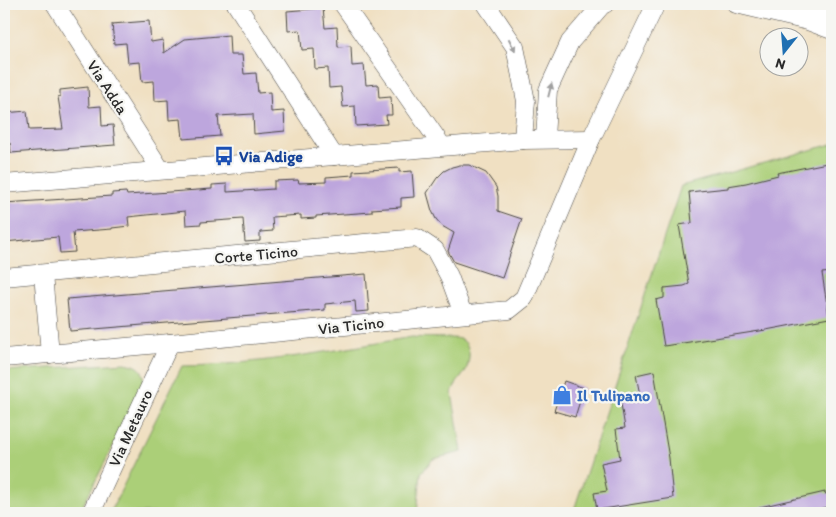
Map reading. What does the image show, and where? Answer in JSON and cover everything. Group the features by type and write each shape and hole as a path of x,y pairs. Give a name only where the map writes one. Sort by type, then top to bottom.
{"street":[{"name":"Via Adda","path":"55,4 161,170"},
{"path":"236,4 334,156"},
{"path":"343,4 442,146"},
{"path":"486,4 514,47 526,101 523,140"},
{"path":"546,138 548,90 570,42 602,5 605,4"},
{"name":"Via Ticino","path":"4,358 509,310 524,298 591,139 656,4"},
{"path":"736,4 808,21 832,30"},
{"path":"797,4 832,19"},
{"path":"4,184 546,138 591,139"},
{"name":"Corte Ticino","path":"4,277 417,238 435,250 449,276 463,314"},
{"path":"43,274 50,354"},
{"name":"Via Metauro","path":"90,513 170,343"}],"green space":[{"path":"832,144 832,513 573,513 681,186"},
{"path":"412,337 460,339 467,345 469,353 466,370 452,393 462,452 433,459 421,473 417,513 110,513 182,366 269,360"},
{"path":"125,363 135,365 140,369 144,386 79,513 4,513 4,371"}],"building":[{"path":"323,8 325,28 337,27 338,47 351,46 352,66 364,65 366,85 378,84 379,98 391,97 392,115 386,115 387,124 356,126 355,106 343,107 341,87 329,88 328,68 315,69 314,49 302,50 300,30 288,31 287,11"},
{"path":"149,21 151,42 163,40 164,53 185,39 229,35 230,55 242,55 244,74 256,73 258,93 270,92 271,112 284,111 285,131 254,134 253,114 218,116 220,136 183,139 181,119 169,120 168,100 155,101 154,81 142,82 140,62 128,63 126,43 114,44 112,24"},
{"path":"88,87 89,107 101,106 102,126 113,125 115,145 11,153 10,143 5,144 4,113 27,111 29,130 63,129 58,97 60,96 60,90"},
{"path":"832,162 832,272 822,273 829,318 664,346 656,300 664,298 664,288 689,284 679,225 692,223 689,192 728,188 728,186 778,175 777,173"},
{"path":"460,165 469,165 486,173 496,187 498,211 522,219 502,278 454,262 448,251 454,233 442,226 432,211 427,193 444,171"},
{"path":"399,168 399,172 412,171 414,197 401,198 401,207 372,209 372,212 316,216 316,218 301,219 301,215 272,217 273,231 260,232 260,241 245,242 243,219 186,225 185,211 128,217 129,226 73,232 75,252 60,253 58,237 4,242 4,203 112,196 112,193 126,192 127,195 212,189 212,185 227,184 227,192 274,189 274,181 298,180 299,183 326,182 326,177 353,175 353,171"},
{"path":"366,274 369,311 356,312 355,301 325,304 325,310 70,331 67,299"},
{"path":"654,371 669,458 673,498 597,510 594,493 607,491 601,463 620,459 616,429 625,428 620,398 640,395 636,375"},
{"path":"564,381 584,388 575,417 554,411"},
{"path":"825,492 825,494 832,492 832,506 810,511 810,513 760,513 760,507"}],"place":[{"name":"Via Adige","path":"224,156"},
{"name":"Il Tulipano","path":"562,395"}]}
